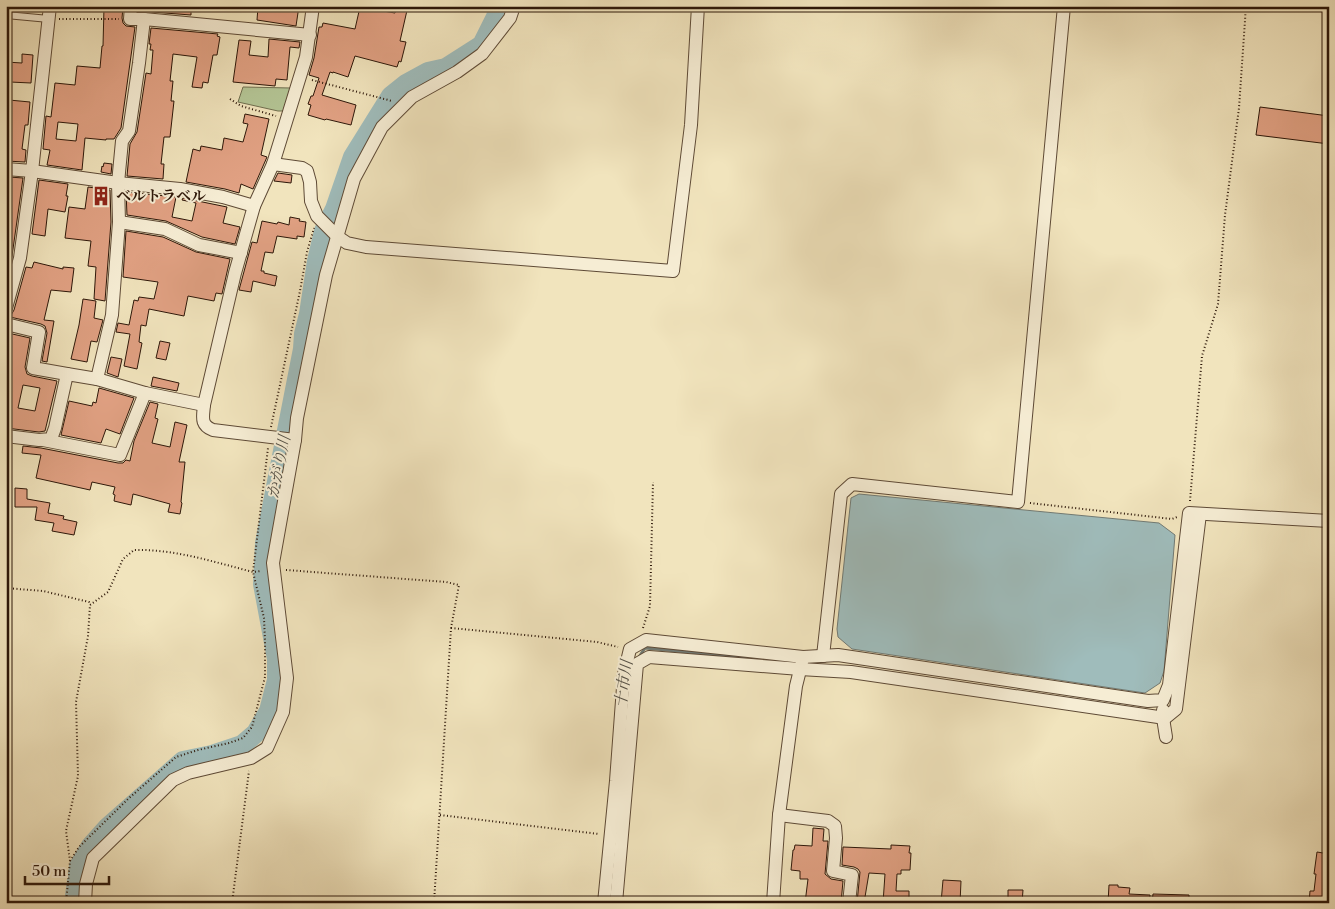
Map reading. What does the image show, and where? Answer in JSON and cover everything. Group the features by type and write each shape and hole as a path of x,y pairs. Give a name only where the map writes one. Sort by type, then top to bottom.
{"street":[{"path":"6,308 20,258 32,171 50,6"},
{"path":"294,440 213,430 207,428 203,422 204,405 235,273 254,206 273,164 306,57 313,6"},
{"path":"85,903 86,884 93,858 173,780 188,773 251,758 267,748 283,712 287,678 273,563 297,418 326,275 354,179 382,127 412,97 457,72 482,54 510,18 514,6"},
{"path":"273,164 302,168 307,171 310,182 311,202 317,216 338,237 347,243 366,247 673,271 691,125 698,6"},
{"path":"823,656 841,494 852,484 1018,502 1064,6"},
{"path":"97,379 112,315 119,222 118,183 122,141 129,131 140,63 136,15 310,35"},
{"path":"6,169 180,189 223,197 254,206"},
{"path":"119,222 165,229 199,245 242,253"},
{"path":"6,324 39,332 33,368 97,379 145,393 204,405"},
{"path":"42,440 51,439 67,374"},
{"path":"6,436 42,440 120,454 145,393"},
{"path":"1195,513 1329,521"},
{"path":"1166,737 1163,718 1164,700 1169,685 1195,513"},
{"path":"604,903 624,674 634,647 646,640 1165,718 1176,709 1195,513"},
{"path":"616,903 637,664 649,657 802,663 823,656 838,655 1148,701 1164,700"},
{"path":"773,903 779,815 796,686 802,663"},
{"path":"779,815 828,821 835,826 836,838 833,871 852,875 849,903"}],"lane":[{"path":"6,15 49,19"}],"path":[{"path":"1018,502 1172,519 1195,513 1202,356 1218,304 1224,215 1239,108 1246,6"},
{"path":"49,19 136,15"},
{"path":"300,77 384,99"},
{"path":"230,100 241,106 286,118"},
{"path":"70,861 79,846 128,799 176,757 243,738 252,727 265,677 266,641 264,618 253,572 269,437 307,252 317,216"},
{"path":"434,903 452,628 634,647 650,606 653,482"},
{"path":"6,588 43,591 89,602 90,605 88,636 76,702 78,776 66,831 70,861 66,903"},
{"path":"232,903 251,758"},
{"path":"440,815 611,836"}],"green space":[{"path":"243,87 291,88 283,111 278,111 238,102"}],"water":[{"path":"859,494 1159,523 1175,535 1164,671 1160,683 1145,693 852,649 838,637 837,629 851,498"}],"building":[{"path":"139,6 191,6 191,15 139,11"},
{"path":"282,6 299,6 296,26 257,20 258,7 282,9"},
{"path":"397,6 408,6 400,41 406,42 401,62 399,61 397,67 355,56 348,77 330,72 322,95 356,105 351,125 308,115 311,105 308,104 319,78 309,75 319,27 322,27 323,23 355,29 360,7 395,13"},
{"path":"104,7 123,7 123,23 126,26 135,27 121,128 114,139 85,138 82,170 47,165 50,150 43,149 46,116 51,117 55,83 75,85 77,66 100,68 103,46","holes":["58,122 78,124 76,141 56,139"]},
{"path":"151,28 218,34 217,36 220,37 217,55 213,55 208,83 203,82 202,88 192,87 197,57 173,54 170,81 173,81 171,101 174,101 170,137 164,137 161,164 164,164 163,179 127,176 130,144 137,132 146,73 151,74 153,50 150,50 151,44 149,44"},
{"path":"269,39 300,42 299,48 290,47 287,80 276,79 275,86 233,82 239,40 251,41 249,55 268,57"},
{"path":"22,54 33,55 31,83 10,82 11,74 6,74 6,62 22,63"},
{"path":"9,100 30,102 28,125 25,125 22,149 26,150 25,162 6,161 6,121"},
{"path":"1260,107 1329,116 1329,144 1256,135"},
{"path":"245,114 269,119 261,155 267,157 253,189 241,184 239,193 186,182 193,149 200,151 201,146 222,150 224,138 243,142 248,124 243,123"},
{"path":"104,163 112,164 111,174 101,172"},
{"path":"278,173 292,175 291,183 274,181"},
{"path":"9,177 23,178 12,256 9,266 6,266 6,200"},
{"path":"39,180 68,184 65,212 48,209 45,236 32,234"},
{"path":"88,187 110,190 111,222 105,301 94,299 96,267 88,266 91,241 65,238 69,207 85,209"},
{"path":"126,192 176,197 172,217 192,221 196,203 182,200 183,198 227,207 223,223 240,227 235,244 202,237 166,221 127,215"},
{"path":"290,217 306,222 304,237 297,236 297,239 277,236 273,253 265,252 261,271 277,276 275,286 253,281 251,292 239,290 252,242 257,243 262,221 289,225"},
{"path":"126,231 163,237 196,252 230,259 222,294 216,293 214,301 188,296 184,316 149,309 146,326 141,325 139,342 142,343 137,369 124,366 130,334 116,332 118,323 129,325 134,300 138,301 139,297 154,299 158,282 123,277"},
{"path":"34,262 63,269 63,267 74,268 71,292 51,290 44,320 54,321 47,362 42,361 47,333 45,326 10,317 14,310 26,267 32,268"},
{"path":"83,299 96,301 94,318 103,320 97,342 91,341 87,362 71,359"},
{"path":"8,333 30,338 25,367 27,374 57,381 45,431 6,428 6,339","holes":["23,385 40,388 35,411 18,408"]},
{"path":"160,341 170,343 166,360 156,358"},
{"path":"111,357 122,359 118,377 107,373"},
{"path":"153,377 179,383 177,391 151,386"},
{"path":"99,388 134,398 120,434 106,429 101,443 61,435 69,401 92,406 93,402 96,403"},
{"path":"150,402 158,404 155,418 158,419 152,443 170,447 175,422 187,425 179,462 185,462 180,514 168,512 170,504 133,494 131,505 114,501 115,487 92,482 90,490 36,478 41,455 22,453 23,446 118,463 123,463 126,460 130,461 134,441"},
{"path":"15,488 27,489 27,499 50,503 48,513 64,516 63,519 77,522 74,535 52,531 54,523 35,520 37,507 15,507"},
{"path":"813,828 824,829 823,841 828,841 825,874 831,879 843,881 841,903 805,903 808,879 800,879 800,871 791,870 795,845 812,846"},
{"path":"891,845 910,846 910,870 901,870 901,874 897,874 896,891 909,891 909,903 883,903 885,874 869,873 864,903 857,903 860,872 854,867 842,865 843,847 891,849"},
{"path":"1317,852 1329,854 1329,903 1309,903 1310,891 1314,891"},
{"path":"943,880 961,881 960,903 941,903"},
{"path":"1109,885 1130,888 1129,894 1150,895 1149,903 1108,903"},
{"path":"1008,890 1023,890 1022,903 1008,903"},
{"path":"1153,894 1189,895 1189,903 1152,903"}],"waterway":[{"name":"かがり川","path":"74,903 79,866 91,846 108,827 183,761 212,755 242,745 256,733 269,711 277,680 277,659 263,584 265,543 324,231 335,209 353,157 391,96 406,84 428,72 446,68 482,45 496,17 499,6"},
{"name":"十市川","path":"639,657 645,648 762,659"}],"place":[{"name":"ベルトラベル","path":"101,196"}]}
